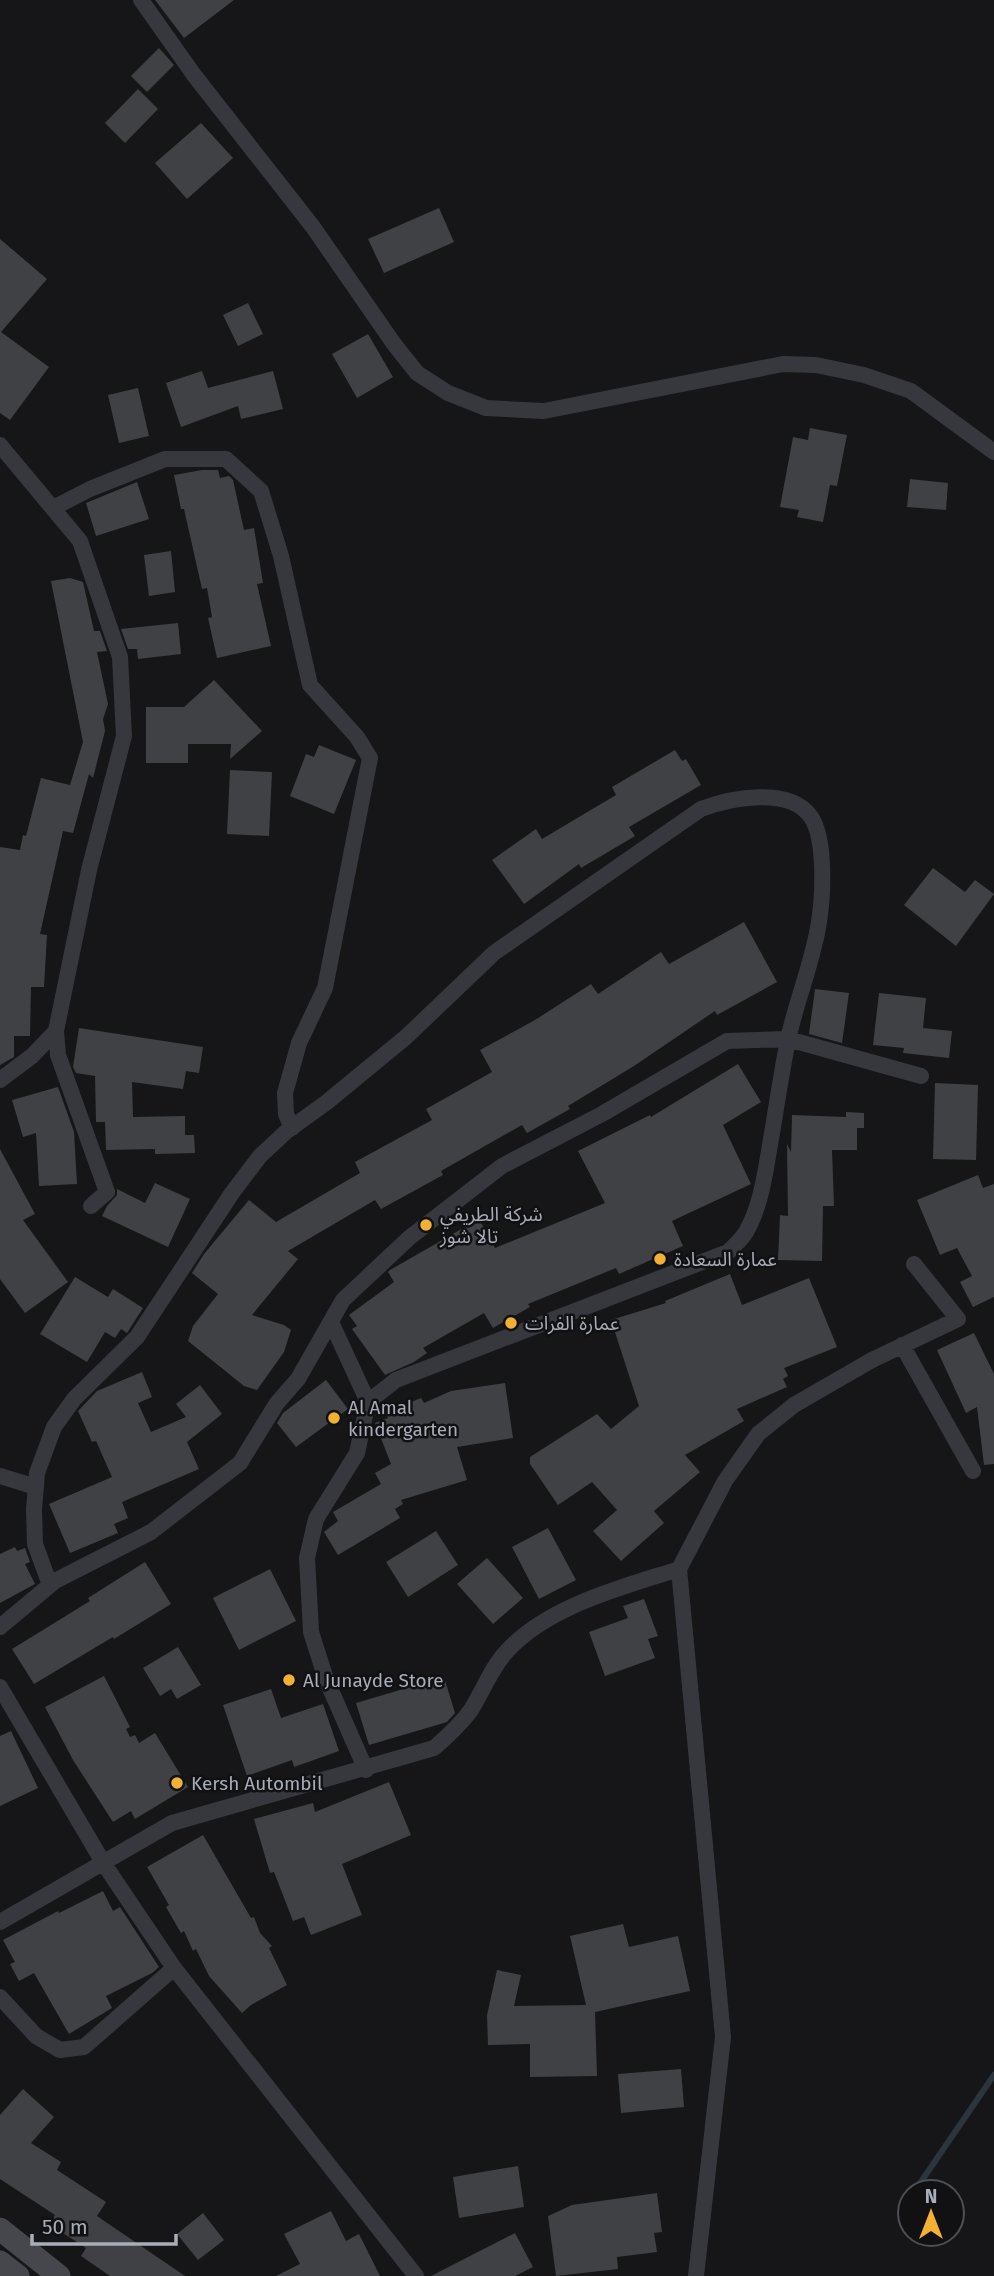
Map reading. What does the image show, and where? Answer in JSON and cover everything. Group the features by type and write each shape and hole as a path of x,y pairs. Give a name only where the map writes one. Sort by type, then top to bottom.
{"main road":[{"path":"0,2230 59,2276"},
{"path":"0,2262 18,2276"}],"street":[{"path":"141,0 194,75 313,227 394,344 417,373 448,393 486,408 544,411 783,365 816,365 864,375 911,391 994,452"},
{"path":"0,445 80,541 120,657 124,736 89,870 56,1031 58,1055 107,1192 92,1206"},
{"path":"53,508 90,489 165,460 226,459 261,491 281,556 310,685 357,737 370,758 325,988 299,1043 285,1093 286,1114 292,1128"},
{"path":"50,1585 35,1544 36,1487 37,1473 54,1427 74,1399 137,1337 232,1193 260,1156 406,1037 494,953 701,808 734,799 761,797 800,806 811,817 819,836 822,877 819,922 788,1039 763,1189 746,1233 729,1252 396,1380 368,1402"},
{"path":"0,1080 32,1056 56,1031"},
{"path":"0,1627 50,1585 151,1532 240,1463 277,1403 298,1379 343,1300 410,1238 502,1166 602,1114 727,1041 788,1039 921,1076"},
{"path":"696,2276 723,2037 679,1569 725,1481 758,1434 794,1405 902,1345 958,1319 914,1264"},
{"path":"331,1322 368,1402 356,1454 316,1519 307,1558 311,1632 326,1679 366,1770"},
{"path":"902,1345 973,1471"},
{"path":"0,1476 36,1487"},
{"path":"0,1922 172,1823 281,1791 366,1770 434,1748 455,1730 472,1708 488,1677 507,1650 537,1626 590,1598 679,1569"},
{"path":"0,1687 103,1864 174,1968 416,2276"},
{"path":"0,1997 36,2036 60,2050 84,2047 174,1968"}],"building":[{"path":"155,0 234,0 184,38"},
{"path":"159,48 174,65 147,92 131,76"},
{"path":"138,89 158,109 125,143 105,123"},
{"path":"201,123 233,158 187,199 155,163"},
{"path":"439,208 454,242 384,273 368,239"},
{"path":"0,239 47,279 1,332 49,367 10,420 0,413"},
{"path":"248,303 263,334 238,346 223,315"},
{"path":"368,334 393,377 357,398 332,354"},
{"path":"202,371 208,388 273,371 283,409 241,419 238,406 181,427 166,383"},
{"path":"138,388 149,436 119,443 108,395"},
{"path":"810,428 847,435 837,486 830,485 823,522 797,517 799,510 780,507 793,437 808,440"},
{"path":"218,470 220,478 229,476 233,480 244,530 254,528 263,583 257,584 271,646 217,658 208,618 212,617 207,588 202,589 174,475"},
{"path":"910,479 948,483 946,510 907,507"},
{"path":"137,482 149,519 96,536 86,503"},
{"path":"171,551 175,592 149,596 144,555"},
{"path":"70,578 83,582 94,631 100,631 107,651 97,652 108,704 103,719 105,731 93,778 89,774 73,833 63,831 40,934 47,935 44,987 31,987 30,1036 14,1036 14,1057 0,1065 0,847 20,850 41,778 70,785 83,742 51,581"},
{"path":"178,623 181,654 138,659 137,649 128,649 121,629"},
{"path":"214,680 262,731 230,759 231,744 188,744 188,763 146,763 146,707 184,707"},
{"path":"319,745 356,760 334,814 290,796 306,754 314,757"},
{"path":"675,750 682,761 686,759 701,785 629,827 635,836 581,868 579,864 524,904 492,860 536,829 542,839 616,795 612,787"},
{"path":"230,770 272,772 269,836 227,834"},
{"path":"933,868 965,892 975,880 994,894 956,946 904,905"},
{"path":"744,922 777,982 717,1015 715,1011 634,1066 568,1106 570,1109 527,1133 522,1125 441,1171 443,1175 381,1209 375,1200 288,1251 298,1259 252,1315 284,1325 291,1330 284,1352 257,1390 244,1386 188,1341 193,1326 218,1294 192,1273 204,1254 249,1200 276,1222 360,1173 355,1162 432,1120 426,1109 492,1072 480,1050 535,1020 591,984 598,994 661,952 669,964"},
{"path":"815,989 849,993 842,1043 809,1034"},
{"path":"879,993 926,998 923,1028 952,1031 949,1058 903,1053 904,1048 873,1045"},
{"path":"79,1028 203,1047 199,1073 186,1071 183,1089 132,1082 133,1117 185,1116 185,1135 194,1135 195,1153 155,1154 155,1149 106,1150 105,1122 96,1122 95,1076 76,1073 73,1067"},
{"path":"738,1064 761,1102 723,1125 751,1184 672,1221 683,1246 619,1274 616,1268 528,1304 530,1307 493,1328 484,1313 423,1348 427,1353 414,1362 385,1375 352,1329 357,1326 349,1315 394,1282 388,1272 390,1270 479,1219 495,1248 605,1203 578,1151 650,1115 651,1117"},
{"path":"935,1083 978,1085 976,1160 933,1159"},
{"path":"58,1087 74,1132 77,1184 39,1186 36,1133 23,1137 12,1100"},
{"path":"846,1112 864,1113 864,1128 857,1128 857,1150 832,1150 834,1206 823,1206 822,1261 778,1260 780,1215 788,1216 787,1144 791,1152 792,1115 846,1117"},
{"path":"0,1149 35,1214 23,1220 68,1282 25,1313 0,1279"},
{"path":"978,1175 983,1188 994,1184 994,1297 973,1307 960,1282 972,1276 957,1248 940,1255 917,1200"},
{"path":"155,1183 190,1199 168,1247 102,1216 117,1195 117,1189 145,1203"},
{"path":"730,1274 742,1305 809,1278 837,1347 784,1368 788,1376 783,1379 787,1387 737,1409 744,1421 685,1455 700,1472 654,1511 664,1523 621,1561 593,1531 617,1510 592,1482 558,1505 530,1464 530,1457 597,1414 611,1429 639,1406 611,1320 666,1303 665,1301"},
{"path":"75,1277 108,1297 113,1289 143,1308 127,1333 121,1329 115,1338 105,1332 87,1362 40,1334"},
{"path":"974,1333 994,1374 994,1464 984,1465 977,1407 966,1413 937,1350"},
{"path":"142,1372 152,1397 138,1403 151,1432 186,1417 176,1404 200,1385 222,1414 187,1442 199,1469 122,1502 128,1518 114,1524 118,1533 70,1553 49,1504 112,1477 96,1441 92,1442 78,1411 97,1391"},
{"path":"326,1380 348,1409 296,1447 277,1423 283,1413"},
{"path":"505,1383 513,1438 457,1447 467,1480 401,1500 403,1504 395,1509 400,1518 338,1555 324,1532 338,1521 333,1512 381,1484 375,1473 391,1464 375,1423 388,1418 385,1413 421,1398 424,1403 451,1391"},
{"path":"548,1528 576,1580 539,1599 512,1547"},
{"path":"436,1531 458,1565 408,1597 386,1562"},
{"path":"15,1547 17,1551 25,1548 30,1562 25,1564 35,1584 0,1603 0,1554"},
{"path":"487,1558 523,1598 493,1624 457,1584"},
{"path":"145,1562 171,1604 34,1684 12,1649 90,1601 88,1598"},
{"path":"270,1569 296,1621 239,1650 213,1598"},
{"path":"644,1599 658,1636 648,1639 655,1658 605,1676 589,1632 628,1618 623,1606"},
{"path":"178,1647 201,1685 177,1699 171,1689 160,1696 143,1668"},
{"path":"104,1676 130,1727 126,1729 130,1737 135,1735 139,1743 155,1733 188,1787 135,1819 131,1811 113,1822 73,1760 45,1707"},
{"path":"444,1677 455,1713 447,1722 369,1745 356,1703"},
{"path":"271,1689 281,1718 323,1704 339,1751 294,1767 292,1760 247,1776 223,1705"},
{"path":"11,1731 38,1788 0,1806 0,1736"},
{"path":"389,1782 411,1835 342,1864 362,1915 311,1935 304,1917 293,1921 274,1872 270,1873 254,1819 313,1803 315,1812"},
{"path":"203,1835 251,1918 254,1917 260,1933 272,1946 269,1948 287,1985 242,2013 209,1976 196,1949 193,1951 184,1931 181,1933 166,1907 169,1905 147,1867"},
{"path":"103,1891 113,1911 120,1907 159,1967 106,1996 112,2008 69,2034 34,1973 19,1981 10,1964 15,1962 3,1940"},
{"path":"623,1924 629,1947 678,1936 690,1991 595,2012 597,2076 530,2077 530,2044 488,2045 487,2015 497,1970 521,1975 514,2006 586,2005 570,1936"},
{"path":"681,2069 684,2107 621,2113 618,2074"},
{"path":"23,2089 54,2117 31,2143 61,2162 57,2170 106,2202 97,2216 185,2276 110,2276 81,2256 86,2248 49,2224 55,2215 0,2179 0,2115"},
{"path":"518,2166 524,2207 459,2218 453,2177"},
{"path":"657,2193 662,2232 654,2233 657,2252 617,2257 618,2269 556,2276 548,2216 572,2205"},
{"path":"331,2211 346,2241 359,2234 380,2276 276,2276 300,2264 284,2234"},
{"path":"203,2213 224,2240 198,2260 177,2234"},
{"path":"515,2233 533,2267 515,2276 431,2276"}],"waterway":[{"path":"924,2178 994,2075"}],"place":[{"name":"شركة الطريفي تالا شوز","path":"426,1225"},
{"name":"عمارة السعادة","path":"660,1259"},
{"name":"عمارة الفرات","path":"511,1323"},
{"name":"Al Amal kindergarten","path":"334,1418"},
{"name":"Al Junayde Store","path":"289,1680"},
{"name":"Kersh Autombil","path":"177,1783"}]}
